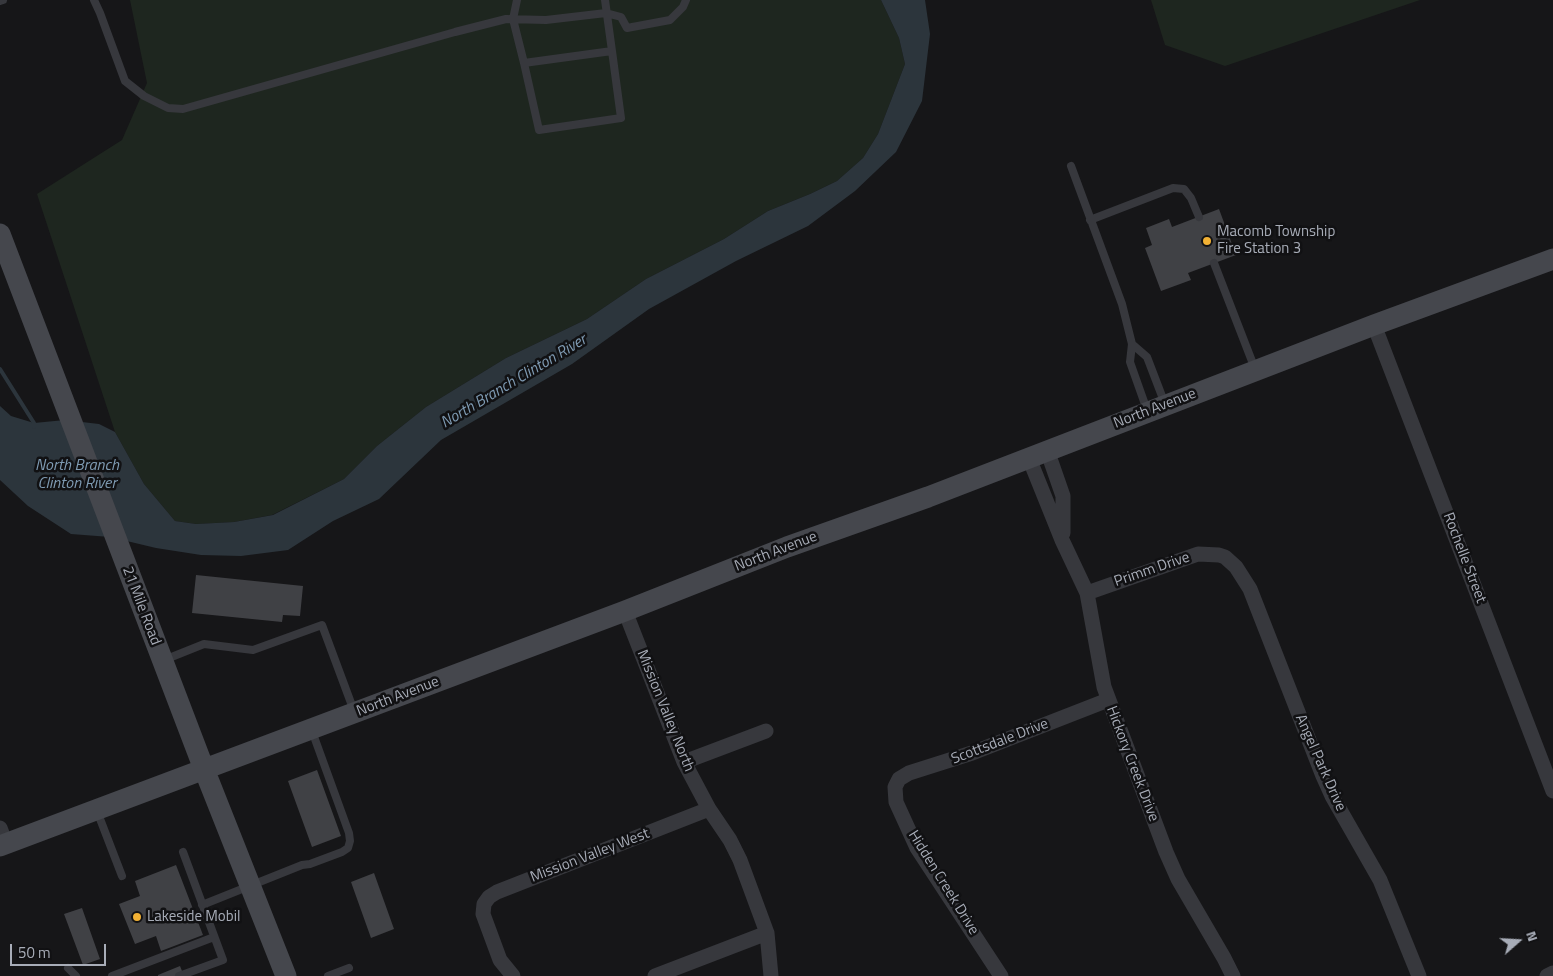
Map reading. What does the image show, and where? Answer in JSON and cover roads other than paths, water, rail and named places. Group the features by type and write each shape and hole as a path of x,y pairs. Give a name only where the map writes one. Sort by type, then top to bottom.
{"street":[{"name":"21 Mile Road","path":"0,234 126,567 286,976"},
{"name":"North Avenue","path":"2,839 97,809 354,714 787,547 921,499 1374,325 1553,259"},
{"name":"Rochelle Street","path":"1374,325 1553,791"},
{"name":"Hickory Creek Drive","path":"1038,454 1063,496 1062,540 1086,593 1101,674 1108,700 1173,868 1233,976"},
{"name":"Primm Drive","path":"1086,593 1189,557 1206,553 1219,555"},
{"name":"Angel Park Drive","path":"1219,555 1225,557 1236,567 1250,589 1323,776 1332,796 1380,880 1419,976"},
{"name":"Mission Valley North","path":"625,611 684,762 710,810 735,849 767,933 771,976"},
{"name":"Scottsdale Drive","path":"895,787 899,779 908,773 972,753 1108,700"},
{"path":"684,762 766,731"},
{"name":"Hidden Creek Drive","path":"895,787 896,802 918,848 1002,976"},
{"name":"Mission Valley West","path":"513,976 500,960 483,914 487,900 497,892 710,810"},
{"path":"655,976 767,933"},
{"path":"1547,976 1553,974"}],"lane":[{"path":"94,0 125,81 144,96 168,108 183,109 506,19 546,20 606,13 621,17 627,28 670,20 684,7 686,0"},
{"path":"517,0 513,19 539,130 621,118 605,0"},
{"path":"524,63 612,51"},
{"path":"1070,166 1122,304 1132,344 1130,362 1157,408"},
{"path":"1090,220 1173,188 1184,189 1192,198 1199,217"},
{"path":"1214,263 1255,371"},
{"path":"1132,344 1147,357 1157,408"},
{"path":"162,660 204,644 253,650 322,624 354,714"},
{"path":"202,905 302,865 310,864 342,852 348,848 350,841 349,833 311,730"},
{"path":"97,809 122,876"},
{"path":"179,976 223,960 182,852"},
{"path":"112,976 214,937"},
{"path":"68,968 76,976"},
{"path":"328,976 350,968"}],"water":[{"name":"North Branch Clinton River","path":"881,0 925,0 930,34 922,101 896,152 855,191 808,226 736,261 649,309 572,364 441,440 379,499 333,521 288,550 241,556 201,555 156,548 110,537 71,534 28,506 0,480 0,406 11,416 34,423 65,420 99,424 115,432 144,484 175,521 196,524 234,522 273,515 344,479 377,446 426,407 506,358 587,319 646,279 724,239 768,211 837,181 863,158 878,134 905,64 899,38"}],"waterway":[{"path":"0,369 34,423 34,427"}],"place":[{"name":"Macomb Township Fire Station 3","path":"1207,241"},
{"name":"Lakeside Mobil","path":"137,917"}]}
